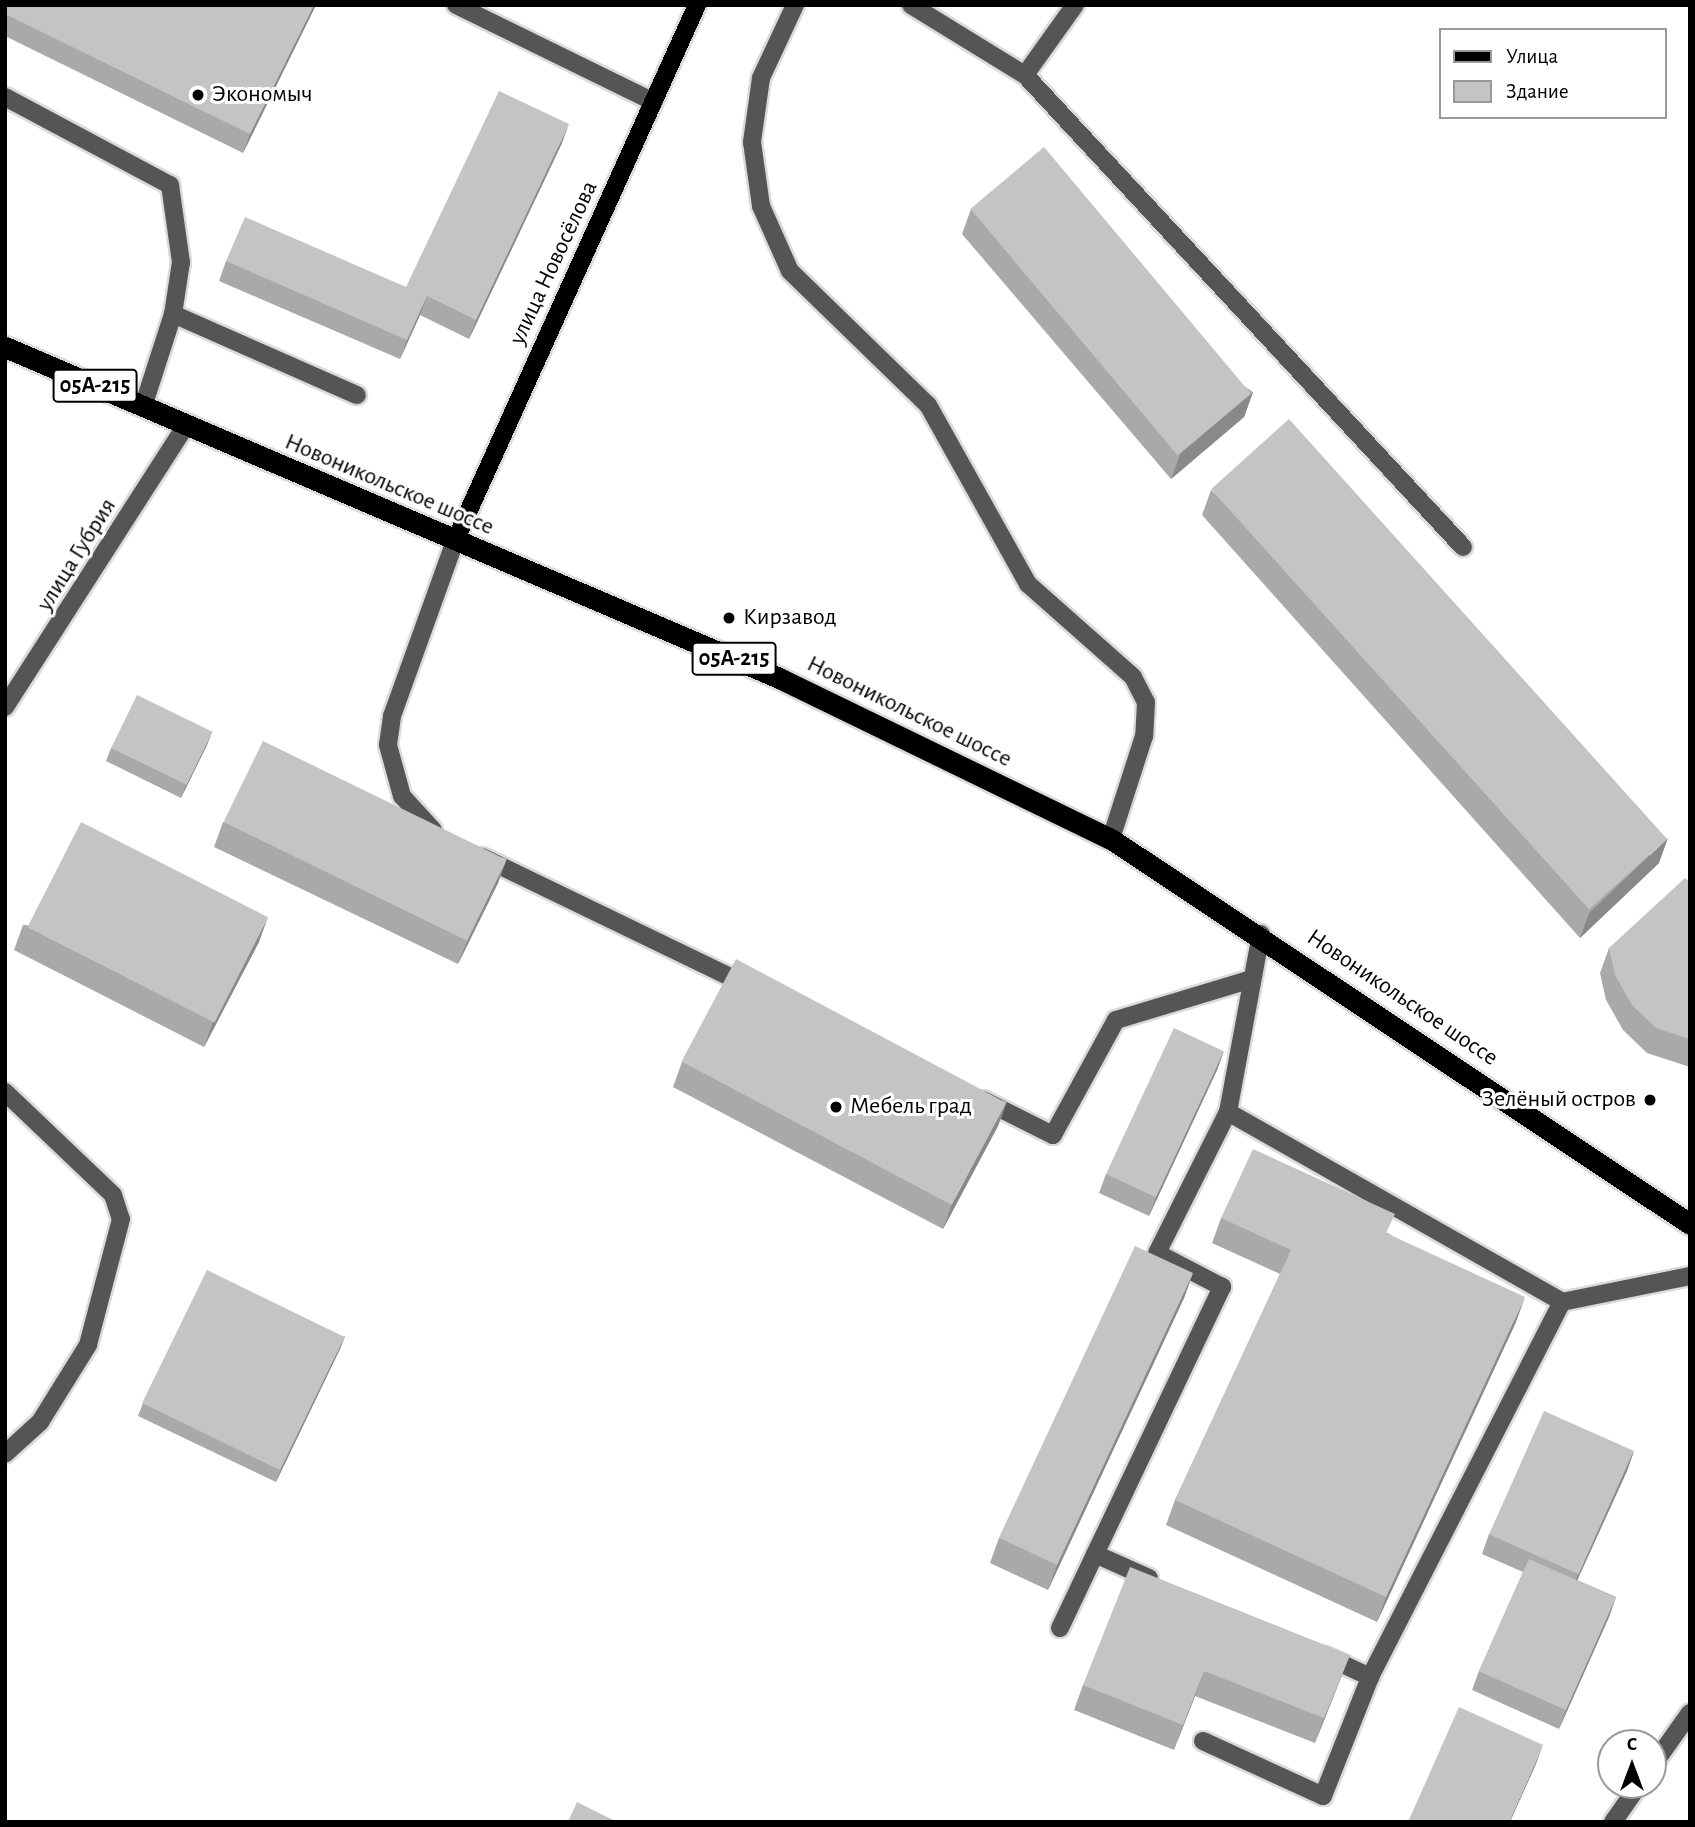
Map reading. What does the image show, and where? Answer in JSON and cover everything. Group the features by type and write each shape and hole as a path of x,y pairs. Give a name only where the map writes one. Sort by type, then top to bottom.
{"highway":[{"name":"Новоникольское шоссе","path":"5,347 779,678 1111,839 1261,934 1690,1224"}],"main road":[{"name":"улица Новосёлова","path":"455,541 697,5"}],"street":[{"path":"456,5 654,102"},
{"path":"795,5 761,78 752,142 761,206 790,271 928,405 1028,584 1133,677 1146,702 1144,736 1111,839"},
{"path":"911,5 1025,75 1463,547"},
{"path":"1025,75 1075,5"},
{"path":"5,97 170,185 181,238 173,314 143,407"},
{"path":"173,314 358,395"},
{"name":"улица Губрия","path":"5,707 186,425"},
{"path":"444,839 402,796 388,745 391,716 455,541"},
{"path":"469,851 767,996"},
{"path":"1060,1628 1222,1287 1157,1254 1228,1112 1261,934"},
{"path":"966,1092 1053,1135 1116,1020 1252,979"},
{"path":"5,1091 113,1195 121,1219 118,1252 88,1345 40,1422 5,1454"},
{"path":"1228,1112 1562,1302 1690,1276"},
{"path":"1203,1741 1323,1796 1370,1677 1562,1302"},
{"path":"1095,1554 1170,1587"},
{"path":"1308,1649 1370,1677"},
{"path":"1667,1745 1690,1713"},
{"path":"1613,1822 1629,1799"}],"building":[{"name":"Экономыч","path":"5,5 314,5 250,134 5,14"},
{"path":"499,91 569,124 476,320 427,296 407,340 226,261 245,217 406,287"},
{"path":"1044,147 1251,394 1177,455 970,209"},
{"path":"1289,419 1667,839 1589,909 1211,489"},
{"path":"137,695 212,732 187,785 111,748"},
{"path":"263,741 507,860 467,941 224,822"},
{"path":"81,822 268,917 215,1022 27,927"},
{"path":"1685,878 1690,882 1690,1039 1656,1028 1632,1005 1615,975 1609,948"},
{"name":"Мебель град","path":"736,959 1006,1103 952,1205 682,1061"},
{"path":"1174,1028 1224,1051 1156,1197 1106,1174"},
{"path":"1253,1149 1395,1214 1386,1233 1525,1297 1386,1597 1175,1500 1291,1250 1221,1218"},
{"path":"1135,1246 1193,1273 1057,1565 999,1538"},
{"path":"207,1270 345,1337 280,1470 142,1403"},
{"path":"1544,1411 1634,1451 1579,1574 1489,1534"},
{"path":"1529,1559 1616,1598 1566,1710 1479,1671"},
{"path":"1130,1567 1350,1655 1324,1718 1204,1671 1183,1725 1083,1685"},
{"path":"1459,1707 1543,1745 1509,1822 1408,1822"},
{"path":"577,1802 617,1822 568,1822"}],"place":[{"name":"Экономыч","path":"198,95"},
{"name":"Кирзавод","path":"729,618"},
{"name":"Зелёный остров","path":"1650,1100"},
{"name":"Мебель град","path":"836,1107"}]}
